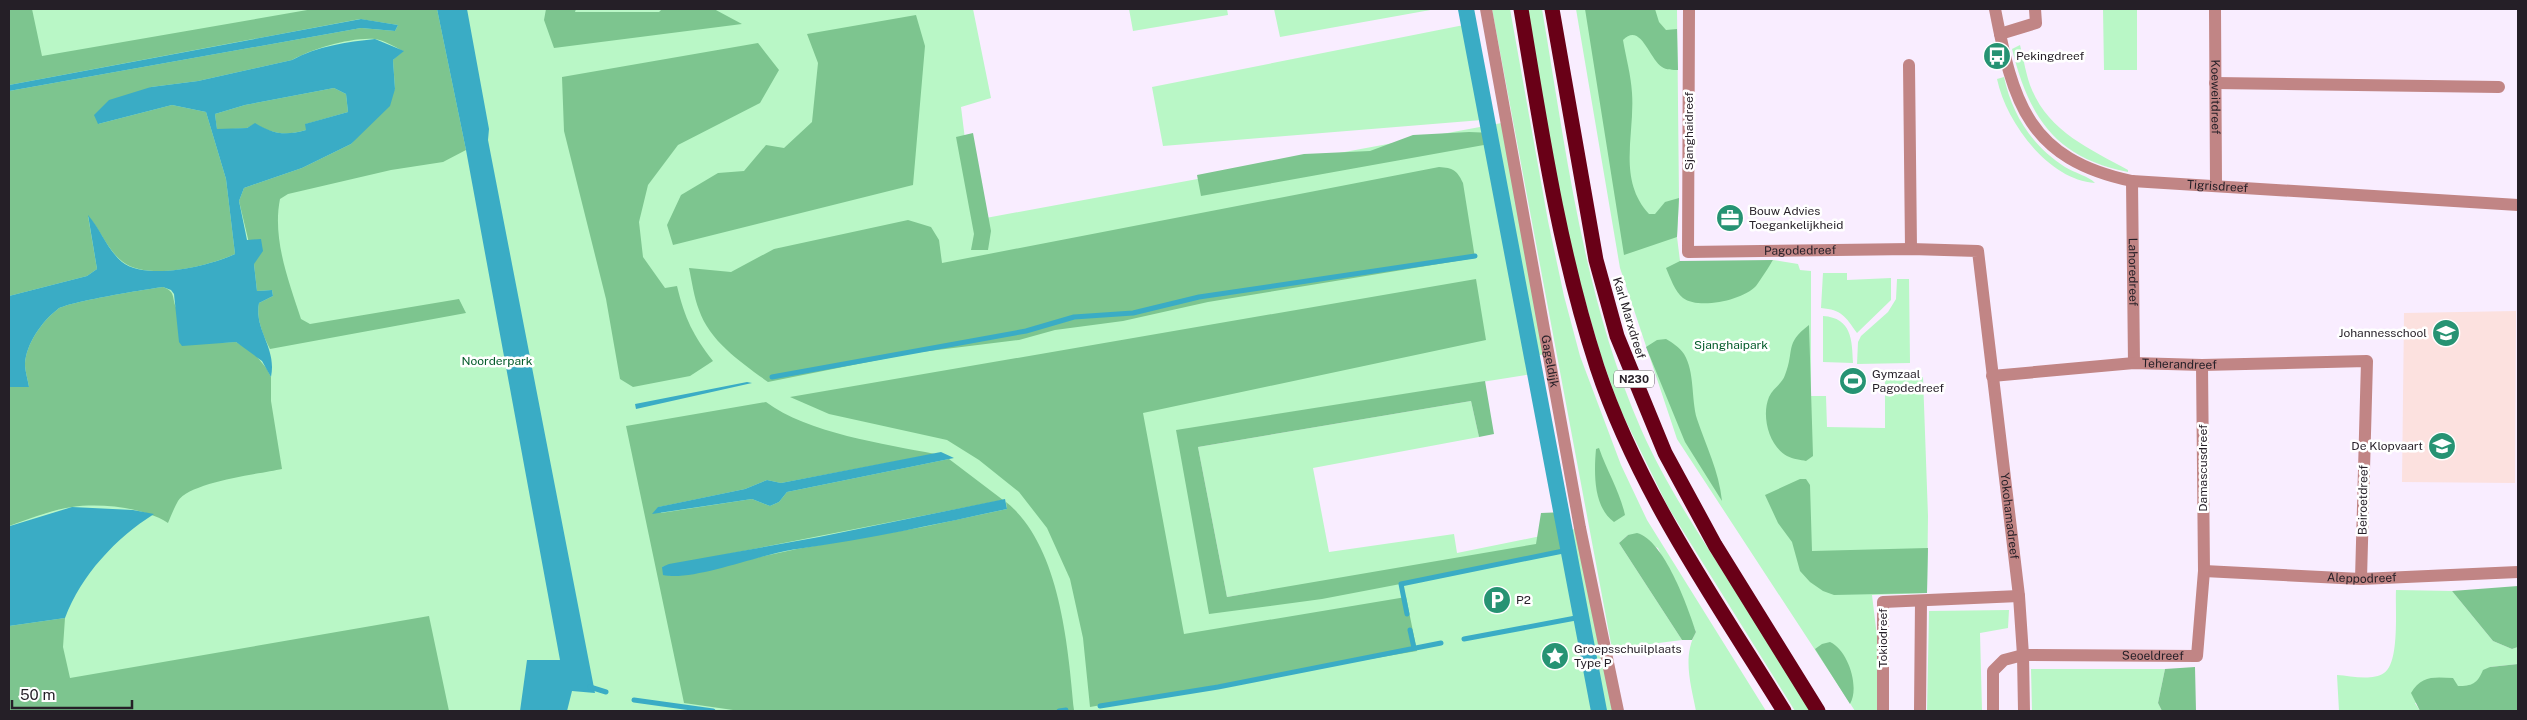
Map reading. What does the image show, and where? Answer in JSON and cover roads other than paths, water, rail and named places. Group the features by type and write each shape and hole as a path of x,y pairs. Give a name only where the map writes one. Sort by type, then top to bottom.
{"highway":[{"name":"N230","path":"1521,9 1564,251 1597,368 1630,447 1665,516 1784,711"},
{"name":"Karl Marxdreef","path":"1552,9 1596,260 1617,336 1665,453 1715,545 1818,711"}],"street":[{"name":"Gageldijk","path":"1486,9 1580,528 1618,711"},
{"name":"Sjanghaidreef","path":"1688,252 1689,9"},
{"name":"Tigrisdreef","path":"1995,9 2017,97 2035,129 2059,152 2078,164 2101,174 2132,181 2518,206"},
{"path":"2000,34 2036,23 2036,9"},
{"name":"Koeweitdreef","path":"2215,9 2216,185"},
{"path":"1909,65 1911,249"},
{"path":"2215,83 2499,87"},
{"name":"Lahoredreef","path":"2132,181 2134,363"},
{"name":"Pagodedreef","path":"1688,252 1911,249 1978,252 1992,376"},
{"name":"Teherandreef","path":"1992,376 2134,363 2202,364 2366,361"},
{"name":"Beiroetdreef","path":"2362,579 2366,361"},
{"name":"Damascusdreef","path":"2202,364 2204,571"},
{"name":"Yokohamadreef","path":"1992,376 2019,596 2024,711"},
{"name":"Aleppodreef","path":"2204,571 2362,579 2518,572"},
{"name":"Seoeldreef","path":"2023,655 2197,656 2204,571"},
{"name":"Tokiodreef","path":"1884,711 1883,602 2019,596"},
{"path":"1920,711 1921,601"},
{"path":"1993,711 1993,671 2004,660 2023,655"}],"water":[{"path":"437,9 467,9 489,129 488,140 595,693 572,691 567,711 520,711 527,660 560,660 466,150"},
{"path":"361,19 398,25 395,31 361,28 9,91 9,85"},
{"path":"375,39 404,51 393,60 395,89 390,106 351,144 302,168 244,188 239,201 247,240 261,239 263,251 254,264 257,291 272,290 273,296 259,303 258,313 271,357 271,377 262,361 236,342 182,346 179,342 174,294 171,290 163,287 91,299 58,309 41,326 28,349 25,370 29,387 9,387 9,296 87,276 97,269 88,215 117,257 133,268 162,271 178,270 210,263 235,254 226,179 206,112 172,105 98,124 94,115 109,100 151,87 198,81 292,60 332,45","holes":["334,88 346,94 348,112 305,124 306,130 279,133 255,123 247,128 217,129 215,114 245,105"]},
{"path":"747,382 752,383 636,409 635,404"},
{"path":"941,452 954,458 787,492 779,502 770,506 752,499 652,514 658,507 745,489 767,480 781,483"},
{"path":"1005,499 1007,509 929,526 783,552 710,571 676,576 663,575 662,567 669,564 819,537"},
{"path":"72,507 133,510 154,514 126,534 101,559 80,587 65,618 9,626 9,519 10,526"}],"waterway":[{"path":"1466,9 1599,711"},
{"path":"772,377 1026,331 1074,317 1133,313 1199,297 1475,256"},
{"path":"1407,614 1401,584 1568,550"},
{"path":"1464,639 1581,617"},
{"path":"1410,630 1414,648"},
{"path":"1100,706 1218,687 1441,643"},
{"path":"590,687 606,692"},
{"path":"634,700 713,711"},
{"path":"1059,711 1066,710"}],"place":[{"name":"Pekingdreef","path":"1997,56"},
{"name":"Bouw Advies Toegankelijkheid","path":"1730,218"},
{"name":"Johannesschool","path":"2446,333"},
{"name":"Gymzaal Pagodedreef","path":"1853,381"},
{"name":"De Klopvaart","path":"2442,446"},
{"name":"P2","path":"1497,600"},
{"name":"Groepsschuilplaats Type P","path":"1555,656"}],"park label":[{"name":"Sjanghaipark","path":"1731,345"},
{"name":"Noorderpark","path":"497,361"}]}
